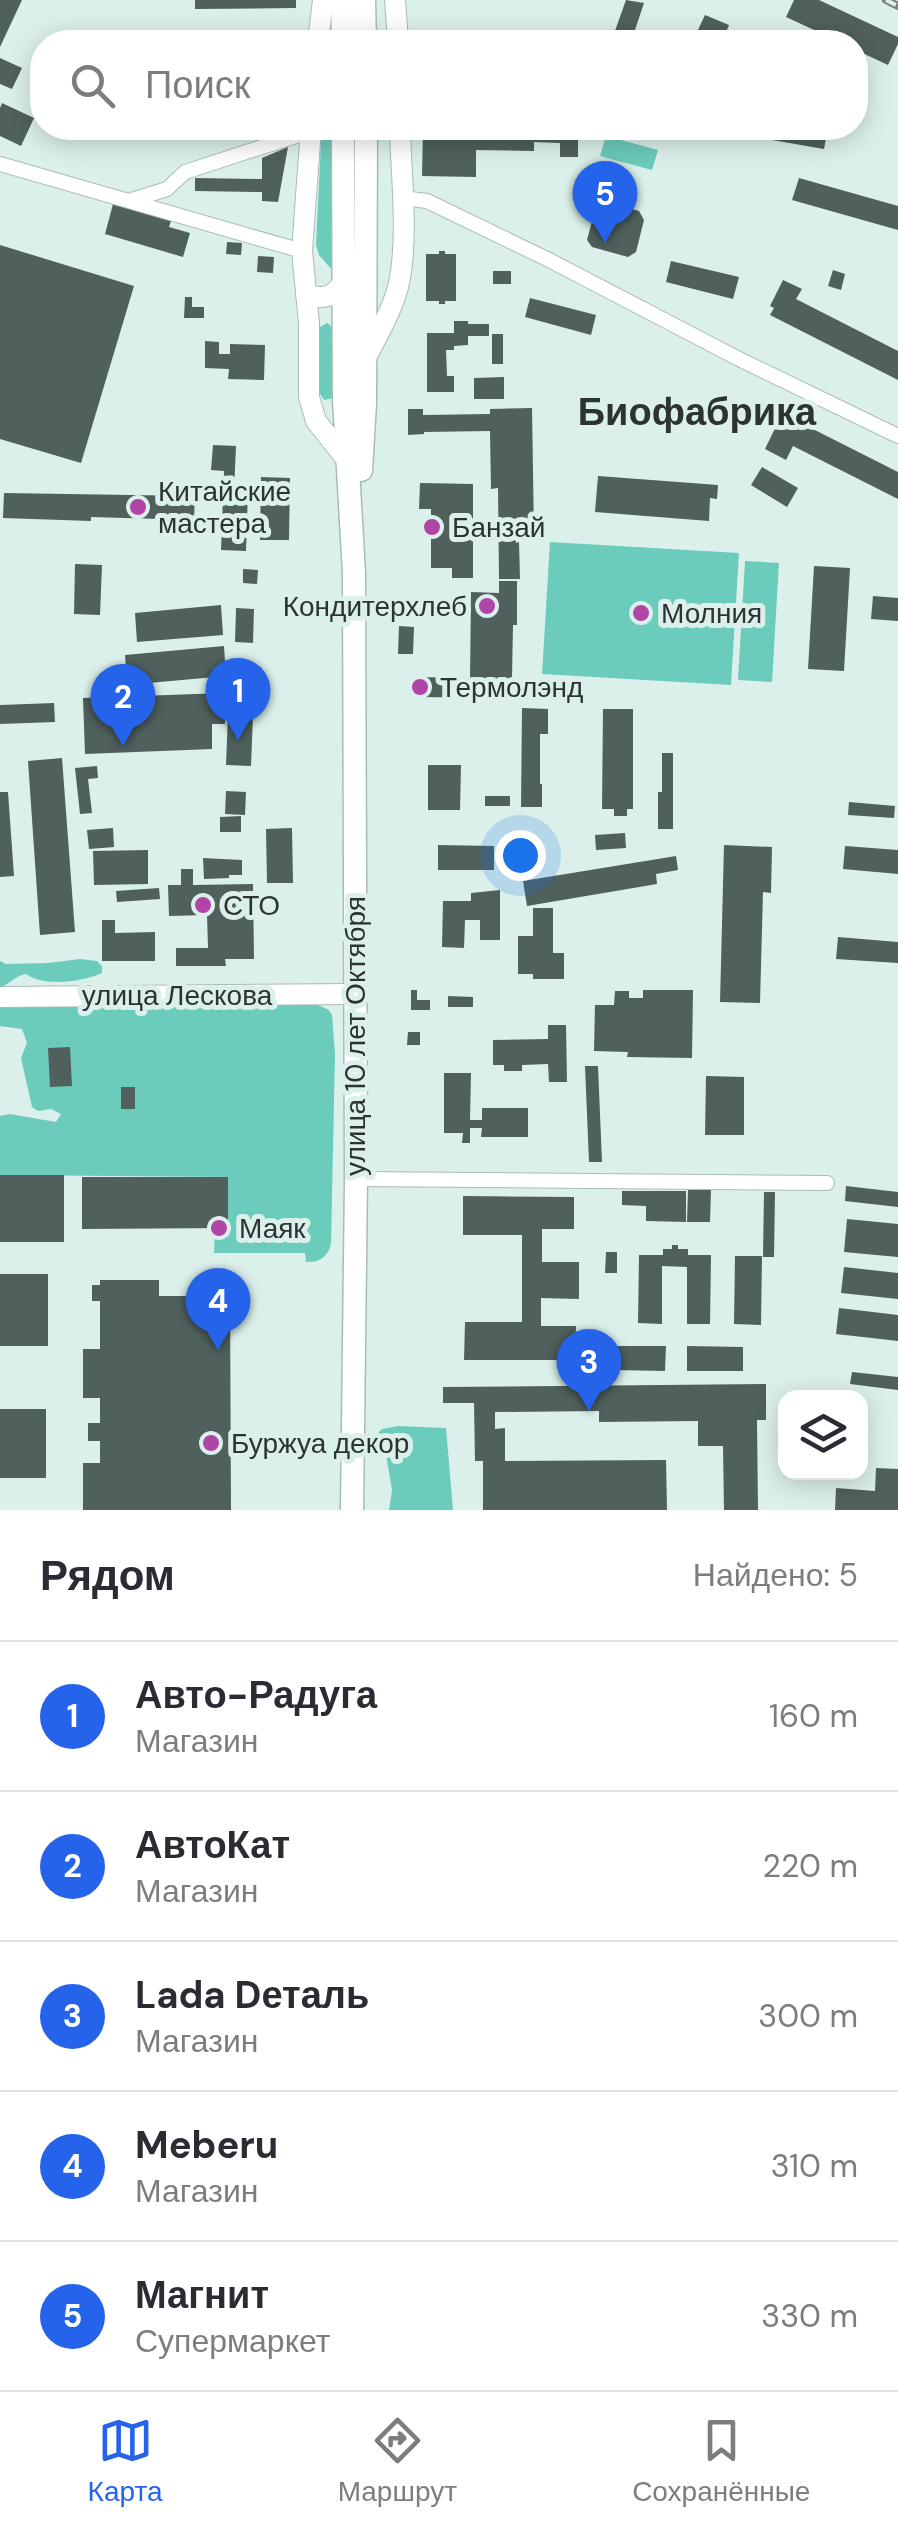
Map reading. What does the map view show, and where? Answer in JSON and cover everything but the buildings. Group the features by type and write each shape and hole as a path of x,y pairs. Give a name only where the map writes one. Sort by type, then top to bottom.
{"main road":[{"path":"342,0 343,30"},
{"path":"364,0 365,30"},
{"name":"улица 10 лет Октября","path":"352,1510 356,1179 354,563 344,400 344,279 353,140"},
{"name":"улица 10 лет Октября","path":"354,563 359,522 366,265 355,140"}],"street":[{"path":"319,30 323,0"},
{"path":"394,0 397,30"},
{"path":"128,201 168,189 185,172 281,140"},
{"path":"310,140 302,251 311,410 347,460"},
{"path":"365,360 394,298 401,265 400,140"},
{"path":"0,164 302,251"},
{"path":"168,189 168,211"},
{"path":"402,198 427,202 549,260 898,436"},
{"path":"366,265 371,277 384,282 396,278 401,265"},
{"path":"306,295 326,298 333,295 344,279"},
{"name":"улица Лескова","path":"0,997 354,994"},
{"path":"356,1179 827,1184"}],"green space":[{"path":"335,140 332,270 316,245 321,142"},
{"path":"605,140 658,150 652,170 600,156"},
{"path":"327,323 335,338 334,398 324,400 320,394 320,327"},
{"name":"Молния","path":"550,542 739,553 731,685 542,674"},
{"path":"745,561 779,563 772,682 738,680"},
{"path":"0,961 48,963 97,961 102,973 63,982 42,981 26,974 0,987"},
{"path":"307,1000 332,1015 335,1054 331,1244 322,1258 306,1262 305,1253 214,1253 215,1228 228,1228 227,1177 0,1175 0,1116 10,1114 56,1122 61,1114 32,1107 21,1058 27,1043 22,1029 0,1026 0,1002"},
{"path":"446,1428 453,1510 389,1510 392,1490 386,1454 374,1445 373,1438 382,1429"}],"railway":[{"path":"886,0 898,6"}],"place":[{"name":"Магнит","path":"605,243"},
{"name":"Китайские мастера","path":"138,507"},
{"name":"Банзай","path":"432,527"},
{"name":"Кондитерхлеб","path":"487,606"},
{"name":"Молния","path":"641,613"},
{"name":"Термолэнд","path":"420,687"},
{"name":"Авто-Радуга","path":"238,740"},
{"name":"АвтоКат","path":"123,746"},
{"name":"СТО","path":"203,905"},
{"name":"Маяк","path":"219,1228"},
{"name":"Meberu","path":"218,1350"},
{"name":"Lada Dеталь","path":"589,1411"},
{"name":"Буржуа декор","path":"211,1443"}],"district":[{"name":"Биофабрика","path":"697,412"}]}
